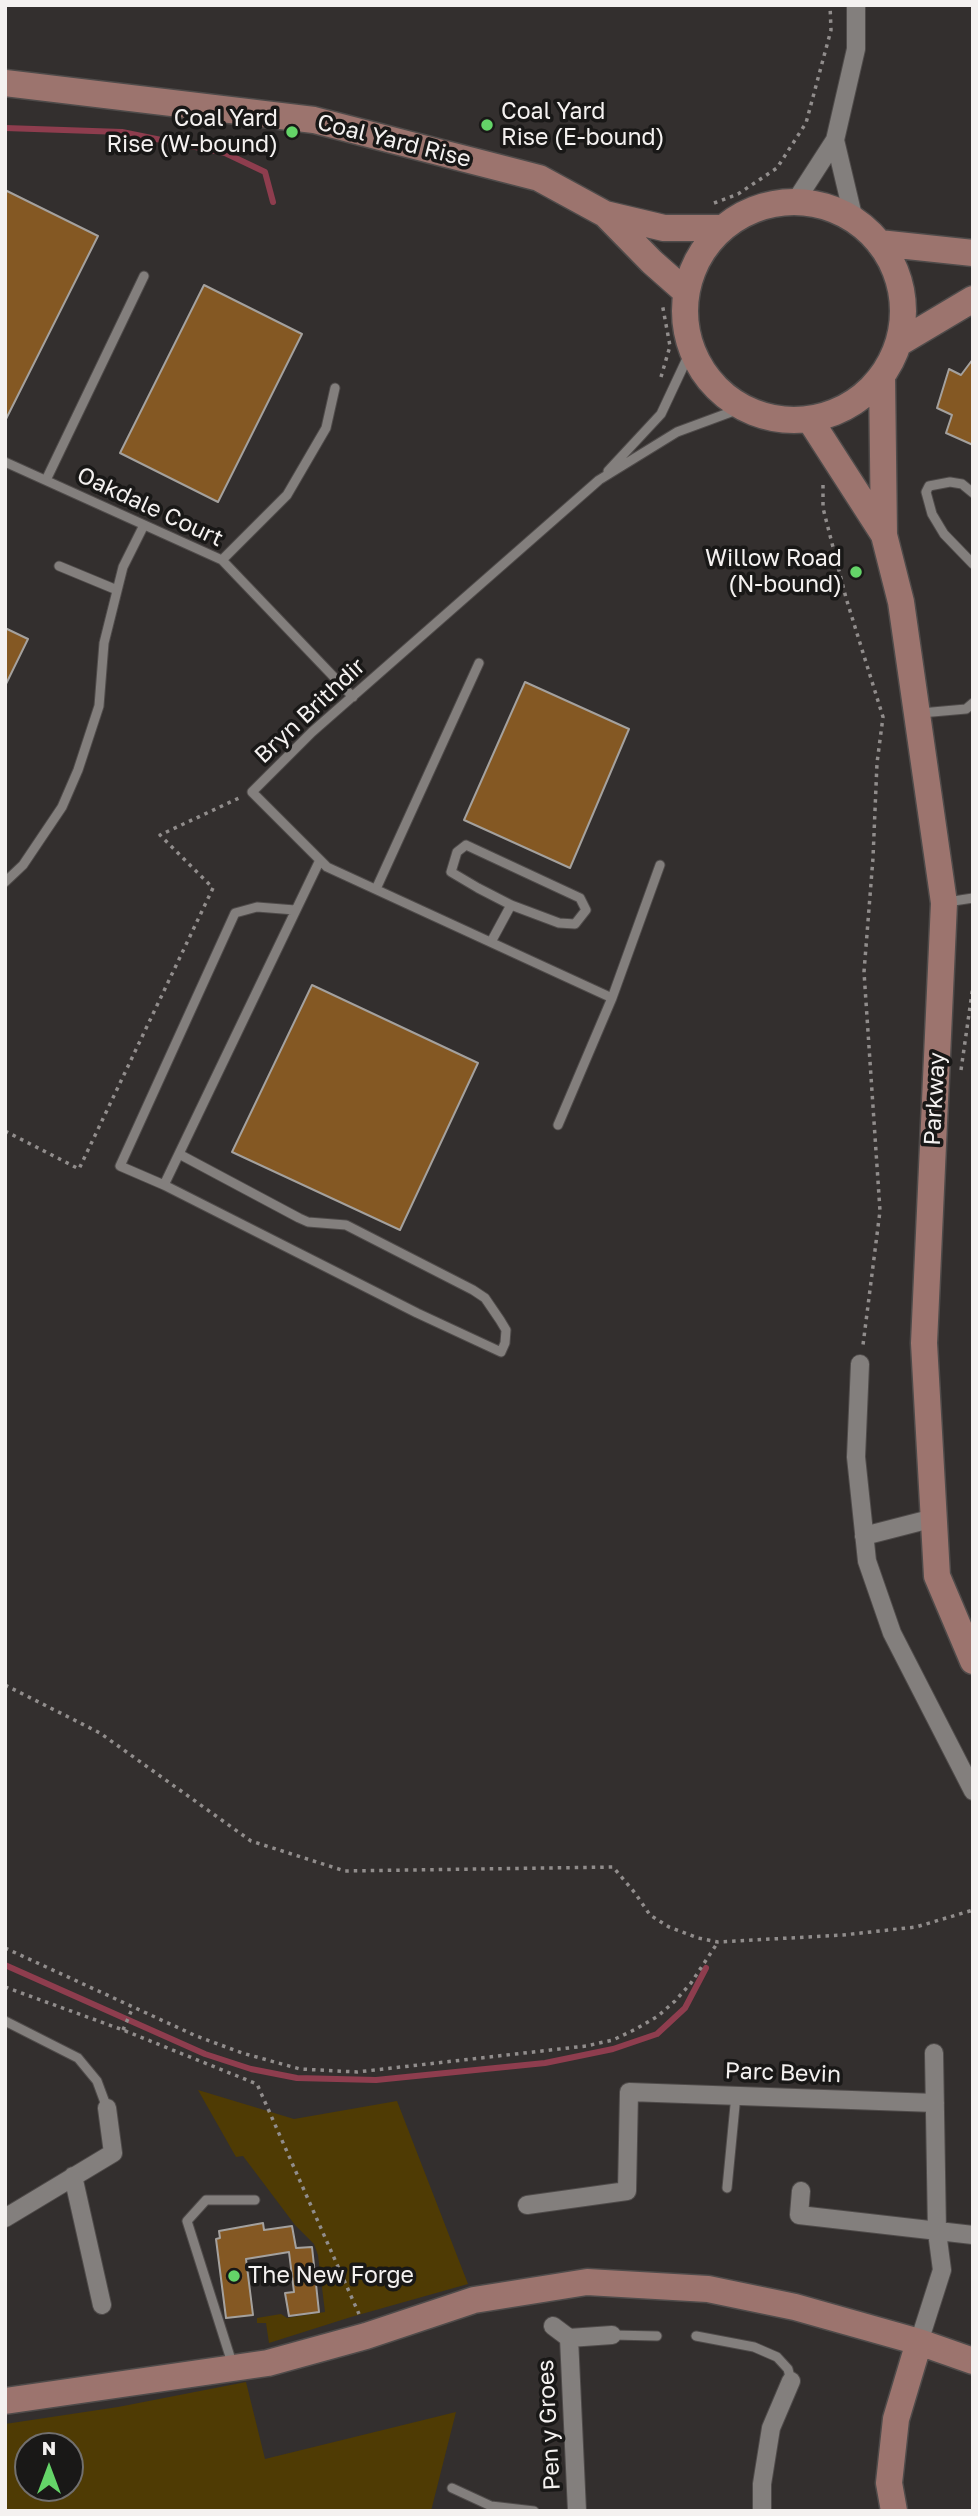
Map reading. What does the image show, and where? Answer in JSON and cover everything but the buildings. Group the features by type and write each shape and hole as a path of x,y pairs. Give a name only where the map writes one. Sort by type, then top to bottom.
{"main road":[{"name":"Coal Yard Rise","path":"5,83 314,120 539,178 605,214 664,228 723,228"},
{"path":"795,202 826,207 854,220 879,243 897,274 903,308 899,343 882,377 862,397 837,412 810,420 775,419 742,408 721,393 703,373 691,350 685,321 686,292 693,268 706,246 723,228 745,214 769,205 795,202"},
{"name":"Coal Yard Rise","path":"605,214 686,292"},
{"path":"879,243 973,253"},
{"path":"899,343 973,299"},
{"path":"882,377 884,535"},
{"path":"810,420 884,535"},
{"name":"Parkway","path":"884,535 901,602 944,903 924,1343 937,1576 973,1661"},
{"path":"5,2401 268,2362 366,2336 474,2300 587,2282 708,2289 795,2306 919,2342 973,2361"},
{"path":"894,2511 889,2483 897,2419 919,2342"}],"street":[{"path":"795,202 835,139 856,49 856,5"},
{"path":"835,139 854,220"},
{"path":"860,1364 856,1457 867,1561 892,1633 973,1791"},
{"path":"864,1536 934,1518"},
{"path":"919,2342 942,2270 937,2232 934,2053"},
{"name":"Parc Bevin","path":"527,2205 627,2191 629,2092 936,2103"},
{"path":"5,2218 113,2153 107,2108"},
{"path":"73,2176 102,2305"},
{"path":"801,2191 799,2214 973,2235"},
{"name":"Pen y Groes","path":"554,2326 569,2338 612,2335"},
{"name":"Pen y Groes","path":"569,2338 577,2511"},
{"path":"762,2511 762,2484 771,2428 791,2381"}],"lane":[{"path":"46,481 144,276"},
{"path":"599,481 661,414 691,350"},
{"path":"222,560 287,495 326,428 335,388"},
{"name":"Bryn Brithdir","path":"612,998 327,867 252,792 312,732 599,481 677,432 742,408"},
{"name":"Oakdale Court","path":"5,462 222,560 353,697"},
{"path":"973,493 962,484 950,482 938,482 929,486 926,492 932,514 944,534 973,564"},
{"path":"5,882 23,865 62,807 78,770 99,706 104,643 123,567 144,525"},
{"path":"59,566 117,590"},
{"path":"376,889 479,663"},
{"path":"917,713 966,709 973,703"},
{"path":"466,845 580,898 586,910 575,924 559,923 511,905 451,872 457,852 466,845"},
{"path":"164,1185 320,860"},
{"path":"558,1125 612,998 660,865"},
{"path":"944,903 973,898"},
{"path":"491,942 511,905"},
{"path":"179,1154 299,1218 308,1222 346,1225 473,1290 485,1298 506,1330 505,1343 500,1352 164,1185 120,1166 234,913 257,907 295,910"},
{"path":"5,2021 78,2058 97,2081 107,2108"},
{"path":"727,2188 736,2095"},
{"path":"233,2368 187,2221 206,2200 255,2200"},
{"path":"612,2335 657,2336"},
{"path":"696,2336 754,2347 777,2357 788,2369 791,2381"},
{"path":"452,2487 491,2506 534,2511"}],"path":[{"path":"706,206 738,194 777,168 806,123 831,30 830,5"},
{"path":"657,295 664,307 670,346 659,382"},
{"path":"823,481 823,508 846,598 883,717 877,763 864,972 880,1212 869,1315 860,1364"},
{"path":"5,1131 79,1169 213,888 160,835 252,792"},
{"path":"5,1685 100,1733 251,1841 345,1871 613,1867 650,1915 669,1927 698,1938 718,1941 843,1935 916,1927 973,1910"},
{"path":"5,1948 194,2035 242,2053 300,2069 357,2072 586,2046 612,2040 658,2016 675,2001 691,1983 718,1941"},
{"path":"5,1987 123,2030 257,2084 357,2308 366,2336"},
{"path":"123,2030 133,2007"}],"shaded area":[{"path":"198,2090 294,2119 397,2101 468,2284 269,2343 266,2323 257,2323 257,2318 281,2314 287,2318 325,2312 318,2255 314,2244 295,2225 243,2156 236,2157"},
{"path":"246,2382 265,2459 456,2412 431,2511 5,2511 5,2424 118,2407"}],"waterway":[{"path":"5,128 122,132 225,153 265,172 273,202"},
{"path":"5,1965 205,2054 251,2069 297,2078 376,2080 545,2063 613,2049 657,2034 685,2008 706,1968"}],"place":[{"name":"Coal Yard Rise (E-bound)","path":"487,125"},
{"name":"Coal Yard Rise (W-bound)","path":"292,132"},
{"name":"Willow Road (N-bound)","path":"856,572"},
{"name":"The New Forge","path":"234,2276"}]}
